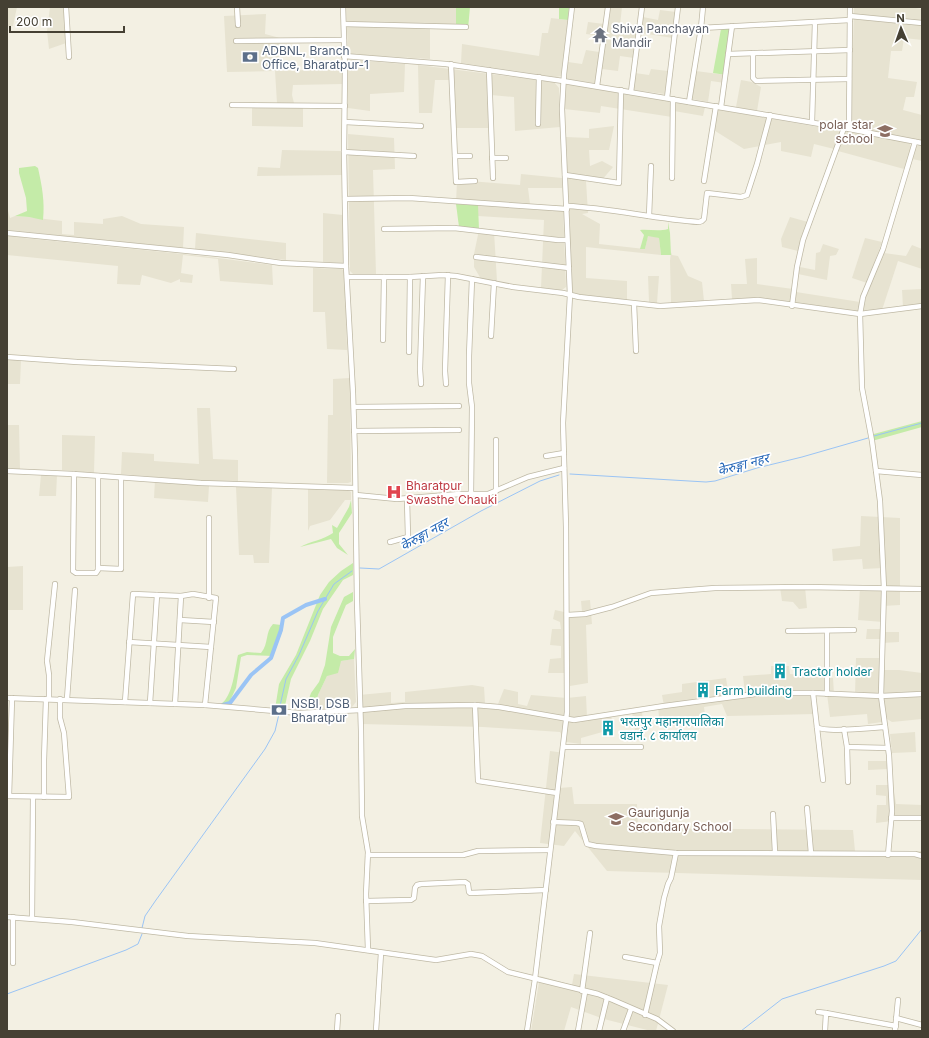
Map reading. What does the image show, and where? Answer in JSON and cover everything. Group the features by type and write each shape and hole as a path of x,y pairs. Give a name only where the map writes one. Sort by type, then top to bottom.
{"street":[{"path":"66,7 69,57"},
{"path":"237,7 238,25"},
{"path":"343,7 346,266 354,407 362,816 368,855 366,901 368,950"},
{"path":"526,1031 535,979 568,698 563,423 570,295 562,109 563,81 572,7"},
{"path":"597,86 608,7"},
{"path":"631,92 642,7"},
{"path":"667,98 678,7"},
{"path":"690,102 703,7"},
{"path":"792,306 797,267 803,240 846,128 850,50 850,7"},
{"path":"701,28 815,22 850,18 922,22"},
{"path":"812,122 815,22"},
{"path":"344,24 466,27"},
{"path":"704,181 732,26"},
{"path":"236,41 344,40"},
{"path":"728,54 850,50"},
{"path":"753,52 753,78 756,81 849,79"},
{"path":"344,56 451,64 539,77 812,122 922,143"},
{"path":"451,64 456,182 475,181"},
{"path":"489,70 493,178"},
{"path":"538,124 539,77"},
{"path":"565,175 619,183 621,90"},
{"path":"672,178 673,99"},
{"path":"232,105 345,106"},
{"path":"345,199 409,198 567,208 584,207 671,220 699,222 704,219 707,193 742,197 747,195 770,115"},
{"path":"345,122 421,126"},
{"path":"888,855 892,811 888,748 881,696 884,589 880,501 862,388 860,314 863,297 882,249 915,142"},
{"path":"344,152 414,156"},
{"path":"455,156 470,156"},
{"path":"492,158 506,158"},
{"path":"649,216 651,166"},
{"path":"384,229 454,228 568,240"},
{"path":"7,233 228,255 281,262 346,266"},
{"path":"476,258 493,258 569,268"},
{"path":"347,277 410,277 448,275 494,284 634,304 677,306 758,300 792,306 860,314 922,306"},
{"path":"446,384 445,371 448,275"},
{"path":"421,384 420,369 423,276"},
{"path":"383,340 384,277"},
{"path":"409,352 410,277"},
{"path":"471,494 472,407 469,383 469,356 472,279"},
{"path":"491,336 494,284"},
{"path":"634,304 636,351"},
{"path":"7,357 77,362 234,369"},
{"path":"354,407 459,406"},
{"path":"354,431 459,430"},
{"path":"496,440 496,491"},
{"path":"546,456 564,453"},
{"path":"356,495 407,499 488,494 528,477 564,468"},
{"path":"7,471 74,474 201,484 356,488"},
{"path":"876,471 922,476"},
{"path":"74,474 74,571 76,573 96,573 98,568 98,476"},
{"path":"98,568 121,569 121,478"},
{"path":"390,542 408,537 407,499"},
{"path":"209,518 209,598"},
{"path":"44,797 44,753 49,675 47,661 55,584"},
{"path":"567,615 585,614 612,607 651,593 674,591 715,588 780,587 922,589"},
{"path":"67,699 75,590"},
{"path":"125,702 133,594 181,596 193,594 216,598 205,705"},
{"path":"150,703 157,595"},
{"path":"175,704 181,596"},
{"path":"180,620 214,622"},
{"path":"788,631 854,630"},
{"path":"827,631 827,694"},
{"path":"129,642 211,647"},
{"path":"60,699 60,718 64,733 68,797 8,796 10,698 48,698 205,705 299,713 405,706 475,705 499,707 574,720 767,693 813,693 881,696 922,694"},
{"path":"813,693 823,780"},
{"path":"475,705 478,781 557,793"},
{"path":"816,727 820,729 844,729 885,727"},
{"path":"844,729 848,782"},
{"path":"563,748 641,747"},
{"path":"846,747 888,748"},
{"path":"32,918 33,797"},
{"path":"807,808 811,854"},
{"path":"773,814 775,852"},
{"path":"891,818 922,818"},
{"path":"553,822 581,824 587,844 591,845 676,852 775,852 888,855 915,854 922,856"},
{"path":"368,855 463,855 478,850 550,850"},
{"path":"646,1015 656,963 660,953 659,930 664,898 671,878 676,852"},
{"path":"366,901 412,900 414,898 415,888 417,885 421,884 465,882 468,884 468,892 470,893 546,890"},
{"path":"7,917 32,918 188,936 315,943 436,960 472,954 482,956 508,972 607,998 657,1019 673,1031"},
{"path":"13,917 13,962"},
{"path":"578,1031 590,933"},
{"path":"376,1031 381,953"},
{"path":"625,957 656,963"},
{"path":"599,1031 607,998"},
{"path":"818,1012 896,1029 898,1000"},
{"path":"624,1031 631,1009"},
{"path":"825,1031 826,1013"},
{"path":"337,1031 338,1016"},
{"path":"896,1018 922,1025"}],"shaded area":[{"path":"7,7 17,7 13,26 7,26"},
{"path":"50,7 68,7 69,42 49,49 47,31"},
{"path":"346,7 456,7 456,28 430,29 430,59 348,54"},
{"path":"607,7 622,7 620,25 624,26 624,32 637,34 634,58 620,56 618,71 602,69 600,84 566,78 568,62 582,64 586,50 599,52 602,36 586,34 588,22 604,24"},
{"path":"854,7 909,7 922,9 922,40 904,38 902,51 891,51 888,78 917,82 914,97 906,97 903,110 922,115 922,142 854,128 851,125"},
{"path":"660,10 676,12 673,38 641,33 643,17 658,20"},
{"path":"266,14 265,34 280,38 280,71 342,69 343,84 293,85 292,95 294,103 303,103 303,127 252,126 252,104 277,103 275,71 227,72 224,16"},
{"path":"551,18 568,20 561,76 556,77 461,63 462,44 539,56 542,33 548,33"},
{"path":"352,60 405,64 404,92 370,94 370,111 348,108 348,62"},
{"path":"418,65 554,82 559,88 560,127 515,131 514,97 491,95 491,128 454,128 452,80 435,80 432,113 419,113"},
{"path":"651,69 668,71 665,94 633,90 635,73 649,75"},
{"path":"696,71 726,75 725,83 711,81 708,102 692,99"},
{"path":"741,80 752,82 761,87 757,111 736,107"},
{"path":"568,84 705,107 703,116 674,111 672,117 601,106 600,113 564,109 565,86"},
{"path":"715,109 836,130 840,132 834,149 814,144 811,157 781,151 781,142 744,149 712,129"},
{"path":"614,126 609,150 589,150 590,166 602,161 613,167 601,181 586,181 588,213 582,214 600,224 599,244 645,249 648,235 659,238 661,255 586,247 586,278 627,281 627,300 574,294 571,291 566,137 589,138 589,129"},
{"path":"847,132 901,141 910,144 912,148 904,169 838,151 843,134"},
{"path":"348,134 394,138 395,169 373,170 376,274 354,275 350,271"},
{"path":"921,144 922,161 912,159 915,147"},
{"path":"282,150 341,151 342,175 257,176 258,167 280,168"},
{"path":"521,174 562,178 562,188 528,188 530,204 563,206 566,287 562,290 541,288 544,220 478,216 478,205 456,204 457,180 520,185"},
{"path":"7,207 10,218 15,216 62,221 62,234 74,235 74,222 103,224 103,219 122,216 141,224 184,227 183,248 7,230"},
{"path":"323,213 343,215 343,263 323,262"},
{"path":"790,217 808,222 798,251 782,247 781,239"},
{"path":"479,230 494,232 497,281 481,279 474,267 474,254"},
{"path":"196,233 286,243 286,260 195,249"},
{"path":"7,234 24,238 203,256 272,265 273,285 220,281 218,259 183,255 181,273 193,275 192,283 180,282 180,279 171,283 142,275 140,285 117,284 118,266 7,255"},
{"path":"865,238 882,242 867,283 852,278"},
{"path":"823,244 839,249 836,255 830,256 827,280 798,274 800,267 815,270 816,253 820,252"},
{"path":"912,245 922,249 922,269 898,261 882,310 864,313 863,308 872,278 884,253 906,256"},
{"path":"671,252 672,255 678,256 688,276 702,282 704,301 671,303"},
{"path":"757,258 757,284 793,289 792,303 759,299 732,299 731,284 747,284 745,259"},
{"path":"313,268 342,269 345,272 347,350 327,349 325,312 313,312"},
{"path":"648,276 659,276 657,303 649,302"},
{"path":"922,289 922,304 903,307 902,290"},
{"path":"796,292 860,302 858,311 856,313 796,304"},
{"path":"7,358 21,360 20,384 7,384"},
{"path":"350,378 351,482 327,483 328,415 333,415 333,379"},
{"path":"197,408 210,408 213,459 238,460 238,482 203,481 121,474 122,452 154,454 154,461 199,464"},
{"path":"7,425 19,425 20,469 7,468"},
{"path":"62,435 95,436 94,473 62,470"},
{"path":"41,475 57,475 56,496 39,496"},
{"path":"155,480 209,486 208,502 154,498"},
{"path":"236,487 272,488 269,563 254,563 253,555 239,555"},
{"path":"308,488 348,490 351,492 351,500 345,500 330,520 310,526 308,531"},
{"path":"861,516 900,518 900,605 883,606 883,622 858,620 860,588 884,589 883,568 863,569 862,559 833,561 832,549 860,546"},
{"path":"23,566 23,610 7,610 7,567"},
{"path":"780,587 805,587 807,608 799,609 793,602 782,601"},
{"path":"590,600 592,624 586,625 588,683 570,686 567,673 548,673 550,659 561,658 561,646 550,645 552,629 561,629 560,622 553,619 555,610 569,613 582,612 581,601"},
{"path":"867,629 883,629 883,632 899,632 899,642 882,643 882,639 866,639"},
{"path":"856,658 882,658 882,670 899,670 922,673 922,719 892,722 887,719 882,720 882,722 868,724 867,714 830,717 827,694 813,693 815,714 727,716 722,704 704,707 706,722 660,727 658,707 664,706 662,695 682,692 682,684 726,678 729,697 745,694 743,676 771,674 771,666 789,666 790,674 833,678 834,694 855,695"},
{"path":"354,659 356,702 352,707 315,709 318,695 327,676 341,661"},
{"path":"472,685 484,687 485,703 498,704 504,689 518,692 518,704 527,706 531,695 567,698 586,696 587,717 611,714 613,729 581,738 581,744 566,742 560,732 483,727 361,724 359,695 391,692 391,703 405,702 405,692"},
{"path":"642,712 644,729 635,730 632,713"},
{"path":"915,732 916,752 892,753 890,734"},
{"path":"550,751 565,753 559,788 572,787 574,804 637,804 638,828 853,830 855,851 922,851 922,880 607,871 575,831 564,846 540,843"},
{"path":"868,761 886,761 888,769 868,770"},
{"path":"876,785 893,785 896,804 922,805 922,816 893,817 892,821 876,823 877,805 886,805 886,796 876,795"},
{"path":"574,974 668,985 656,1031 604,1019 571,1007 564,1031 531,1031 540,976 572,985"}],"green space":[{"path":"456,7 470,7 468,29 456,28"},
{"path":"559,7 569,7 568,20 559,19"},
{"path":"730,28 726,75 713,73 721,29"},
{"path":"35,166 38,168 42,188 44,207 43,220 15,216 27,211 26,198 19,168"},
{"path":"456,204 478,205 479,230 459,227"},
{"path":"668,222 671,255 661,255 659,238 648,236 645,249 640,249 644,235 640,230 668,229"},
{"path":"922,421 922,427 872,441 870,435"},
{"path":"351,500 352,513 339,533 339,544 348,555 337,548 331,539 300,547 333,533 332,525 337,528 349,507"},
{"path":"353,563 353,575 343,580 323,609 310,641 291,679 284,710 275,709 279,684 296,655 320,595 329,582"},
{"path":"353,592 353,601 346,605 333,637 333,653 340,656 349,656 355,649 354,659 341,661 338,673 327,676 318,695 315,709 308,710 308,701 311,693 319,682 325,665 331,627 344,597"},
{"path":"273,624 281,625 283,629 273,656 247,655 241,657 236,688 228,705 221,704 225,700 231,688 238,655 247,652 261,653 269,630"}],"waterway":[{"name":"केेरुङ्गा नहर","path":"874,436 922,423"},
{"name":"केेरुङ्गा नहर","path":"570,474 706,482 715,481 868,438"},
{"name":"केरुङ्गा नहर","path":"360,568 379,569 481,511 540,481 559,475"},
{"path":"280,706 286,679 299,655 318,611 334,584 352,571"},
{"path":"223,705 230,703 251,675 271,658 281,630 283,618 306,605 325,599"},
{"path":"142,928 145,916 265,749 275,731 279,714"},
{"path":"741,1031 782,999 896,961 922,929"},
{"path":"7,994 126,950 138,944 142,934"}],"place":[{"name":"Shiva Panchayan Mandir","path":"600,35"},
{"name":"ADBNL, Branch Office, Bharatpur-1","path":"250,57"},
{"name":"polar star school","path":"885,131"},
{"name":"Bharatpur Swasthe Chauki","path":"394,492"},
{"name":"Tractor holder","path":"780,671"},
{"name":"Farm building","path":"703,690"},
{"name":"NSBI, DSB Bharatpur","path":"279,710"},
{"name":"भरतपुर महानगरपालिका वडानं. ८ कार्यालय","path":"608,728"},
{"name":"Gaurigunja Secondary School","path":"616,819"}]}
